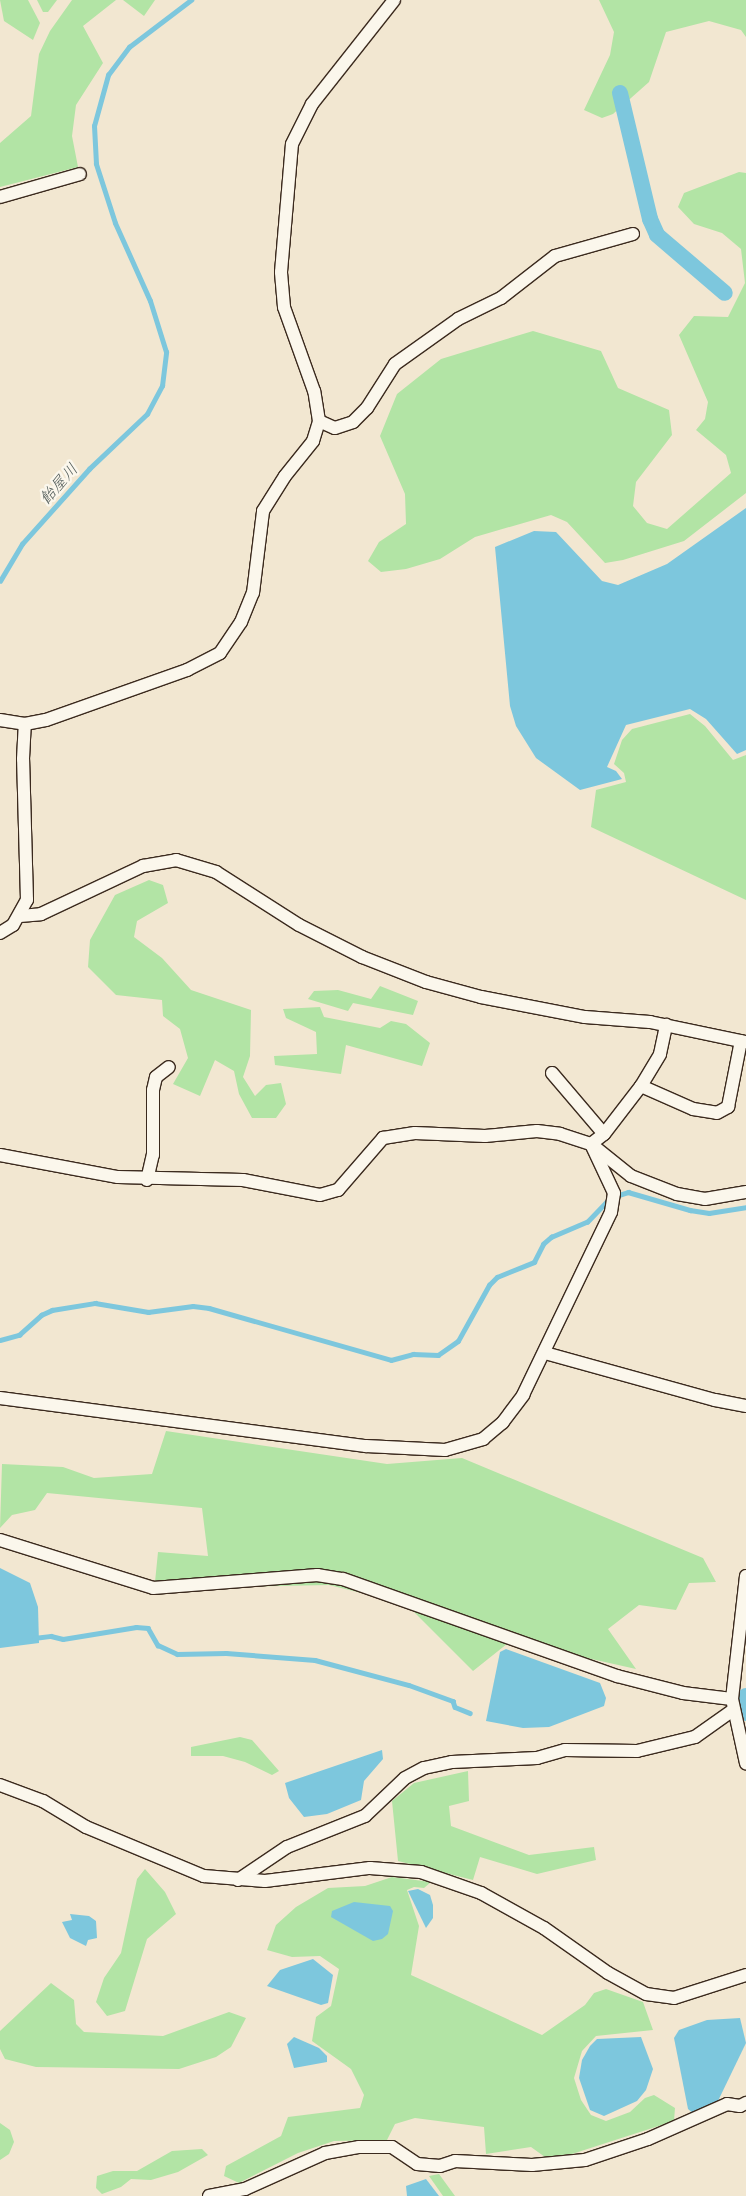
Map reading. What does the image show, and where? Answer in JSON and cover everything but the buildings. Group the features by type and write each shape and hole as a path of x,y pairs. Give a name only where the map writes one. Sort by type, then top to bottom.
{"street":[{"path":"0,720 25,724 112,697 187,670 220,653 241,622 253,593 263,511 285,476 313,441 319,421 314,391 284,307 282,281 292,144 312,104 394,0"},
{"path":"0,198 80,174"},
{"path":"319,421 335,428 353,422 367,408 395,364 458,319 501,298 555,256 633,234"},
{"path":"0,933 20,916 27,900 28,881 23,759 25,724"},
{"path":"20,916 41,914 143,866 176,860 216,872 307,929 362,957 426,982 481,997 585,1017 666,1025 743,1042 728,1107 717,1113 694,1109 641,1086"},
{"path":"591,1144 604,1134 641,1086 660,1054 666,1025"},
{"path":"147,1180 153,1155 152,1090 156,1077 169,1067"},
{"path":"552,1073 604,1134"},
{"path":"0,1156 147,1180 243,1180 320,1195 338,1190 383,1138 415,1133 485,1136 536,1131 560,1134 591,1144 631,1176 677,1194 705,1199 746,1192"},
{"path":"0,1398 366,1446 445,1450 483,1439 503,1422 523,1395 545,1353 615,1196 591,1144"},
{"path":"545,1353 714,1400 746,1406"},
{"path":"0,1540 153,1588 317,1575 343,1579 617,1676 733,1705"},
{"path":"746,1576 733,1705 746,1763"},
{"path":"238,1880 287,1846 365,1816 405,1778 424,1768 452,1762 537,1758 565,1750 645,1750 695,1737 733,1705"},
{"path":"0,1785 43,1801 86,1827 204,1876 265,1881 370,1868 421,1872 481,1893 544,1928 608,1973 646,1994 674,1998 746,1975"},
{"path":"209,2196 245,2189 325,2153 359,2147 392,2147 417,2164 440,2166 456,2161 532,2165 585,2160 648,2139 727,2104 740,2106 746,2103"}],"green space":[{"path":"0,0 28,0 40,23 33,40 4,21"},
{"path":"37,0 57,0 48,12 43,12"},
{"path":"72,0 116,0 83,26 103,63 76,105 72,136 78,167 0,187 0,143 31,116 39,54 50,31"},
{"path":"123,0 155,0 144,16"},
{"path":"599,0 746,0 746,37 741,30 709,21 666,32 649,82 613,114 602,118 584,110 610,55 614,32"},
{"path":"739,172 746,173 746,493 684,541 623,560 605,563 567,522 551,515 475,537 440,559 406,569 381,572 368,561 379,542 406,524 405,494 380,436 397,394 441,359 533,331 601,351 618,388 669,410 672,435 636,482 633,506 647,523 667,529 731,473 726,455 696,430 705,419 708,402 679,335 694,316 728,317 745,283 741,249 722,233 694,224 678,207 684,193"},
{"path":"690,714 705,726 733,760 746,755 746,900 591,827 596,790 626,782 624,773 614,764 622,740 632,729"},
{"path":"149,880 163,885 168,903 137,921 134,937 162,958 191,990 251,1010 250,1056 243,1077 255,1096 266,1085 281,1083 286,1104 276,1118 252,1118 239,1094 234,1071 215,1060 200,1096 173,1084 188,1058 180,1029 163,1016 162,1000 116,995 88,967 90,940 115,895"},
{"path":"380,986 418,1001 413,1015 353,1003 348,1011 308,999 314,991 338,990 371,999"},
{"path":"320,1007 324,1017 380,1028 391,1021 406,1024 430,1043 422,1066 346,1045 341,1074 275,1065 274,1056 317,1054 316,1032 286,1018 283,1009"},
{"path":"166,1431 387,1464 462,1458 703,1558 716,1582 689,1583 676,1610 639,1605 608,1629 636,1669 565,1653 517,1636 473,1671 406,1604 329,1585 223,1587 155,1582 158,1552 208,1556 202,1508 47,1493 35,1510 12,1515 0,1528 2,1464 63,1467 94,1478 152,1474"},
{"path":"240,1737 252,1740 279,1771 272,1775 245,1762 223,1756 191,1756 191,1747"},
{"path":"468,1771 469,1801 449,1806 451,1826 529,1855 594,1847 596,1860 537,1874 480,1857 473,1880 398,1861 392,1801 414,1783"},
{"path":"145,1869 165,1892 176,1914 147,1939 125,2011 107,2016 96,2002 104,1978 121,1953 137,1879"},
{"path":"392,1877 431,1882 424,1888 414,1887 407,1890 419,1926 411,1975 542,2035 585,2005 594,1993 606,1989 643,2002 653,2030 596,2036 582,2051 574,2078 581,2100 591,2115 606,2121 630,2112 645,2098 654,2095 675,2108 674,2121 572,2154 545,2157 531,2147 486,2154 484,2127 415,2118 395,2124 387,2140 334,2141 298,2153 239,2183 224,2176 226,2166 281,2136 288,2117 360,2108 364,2095 351,2069 312,2041 316,2017 331,2006 339,1969 320,1956 292,1957 267,1950 276,1925 296,1907 328,1888 365,1886"},
{"path":"51,1983 74,2000 76,2024 84,2032 163,2036 229,2012 246,2018 231,2047 216,2057 179,2069 36,2067 5,2059 0,2049 0,2031"},
{"path":"0,2123 10,2130 14,2142 9,2154 0,2160"},
{"path":"202,2149 208,2155 178,2172 151,2180 131,2179 121,2187 102,2194 96,2188 97,2176 113,2171 137,2171 172,2151"},
{"path":"439,2174 455,2196 443,2196 429,2176"}],"water":[{"path":"746,508 746,750 737,754 706,719 690,709 626,725 607,767 616,771 622,779 580,790 536,758 516,726 510,706 495,547 534,531 556,532 602,581 618,585 667,564"},
{"path":"0,1568 30,1583 38,1607 39,1643 0,1648"},
{"path":"506,1649 600,1683 606,1698 604,1706 549,1727 523,1728 486,1721 500,1652"},
{"path":"382,1750 383,1759 364,1781 361,1800 327,1814 304,1817 289,1798 285,1783"},
{"path":"418,1889 430,1895 433,1905 433,1918 426,1928 408,1891"},
{"path":"354,1902 390,1906 393,1911 388,1934 382,1939 373,1941 331,1917 332,1911"},
{"path":"70,1914 89,1916 96,1921 97,1938 88,1940 86,1946 70,1938 62,1922 72,1920"},
{"path":"313,1959 333,1975 328,2003 321,2005 267,1986 280,1970"},
{"path":"740,2018 746,2043 717,2103 694,2114 688,2109 674,2038 679,2030 707,2020"},
{"path":"294,2037 319,2048 327,2056 327,2062 294,2068 287,2044"},
{"path":"641,2037 653,2069 646,2090 637,2101 604,2116 590,2110 579,2078 582,2060 590,2046 597,2039"},
{"path":"426,2179 439,2196 407,2196 406,2186"}],"waterway":[{"name":"飴屋川","path":"0,581 22,544 89,469 147,414 162,386 166,352 150,301 115,223 96,164 94,126 108,75 129,47 191,0"},
{"path":"620,93 650,219 657,235 725,293"},
{"path":"616,1196 628,1192 690,1210 709,1213 746,1207"},
{"path":"0,1340 19,1335 41,1315 52,1310 95,1303 148,1312 193,1306 209,1308 391,1360 413,1354 438,1355 458,1341 489,1285 497,1277 534,1262 543,1244 551,1237 587,1222 609,1199"},
{"path":"34,1638 51,1636 63,1639 136,1627 148,1628 158,1645 177,1654 226,1653 315,1660 409,1685 453,1701 455,1707 470,1713"},
{"path":"746,1696 746,1713"}]}
